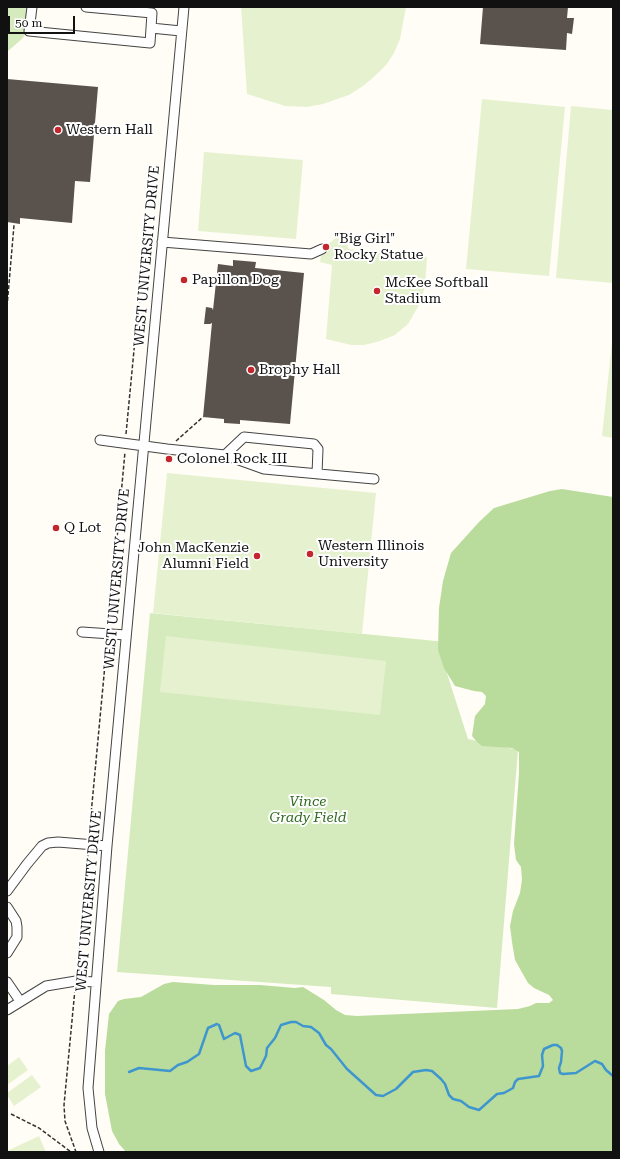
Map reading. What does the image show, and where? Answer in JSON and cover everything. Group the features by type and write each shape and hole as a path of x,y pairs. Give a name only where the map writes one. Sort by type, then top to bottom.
{"street":[{"path":"32,7 29,32 150,43 152,13 86,7"},
{"name":"WEST UNIVERSITY DRIVE","path":"99,1152 92,1128 88,1088 107,846 184,7"},
{"path":"151,28 181,30"},
{"path":"162,242 311,254 322,249"},
{"path":"224,455 244,437 314,444 318,449 317,474"},
{"path":"100,440 224,455 264,469 374,479"},
{"path":"82,632 126,635"},
{"path":"8,891 26,864 42,846 48,843 58,842 107,846"},
{"path":"7,907 16,920 18,927 17,937 7,953"},
{"path":"7,1010 46,986 76,981 96,982"},
{"path":"7,982 20,1001"}],"path":[{"path":"7,307 14,225"},
{"path":"167,449 203,416"},
{"path":"76,981 64,1105 65,1121 76,1152"},
{"path":"11,1114 39,1128 71,1152"}],"green space":[{"path":"7,7 29,7 27,29 23,38 7,52"},
{"path":"241,7 406,7 400,39 387,64 363,86 349,95 323,104 307,107 285,106 247,94"},
{"path":"482,99 565,107 549,276 466,269"},
{"path":"571,106 613,110 613,283 556,278"},
{"path":"204,152 303,160 296,239 198,231"},
{"name":"McKee Softball Stadium","path":"337,237 347,238 348,249 427,257 425,287 419,305 408,324 395,335 364,345 351,345 326,339 332,265 320,262 322,249"},
{"path":"613,333 613,438 602,436"},
{"path":"167,473 376,493 362,634 153,613"},
{"path":"562,489 613,497 613,1152 126,1152 119,1144 112,1131 105,1094 105,1051 109,1014 118,1001 141,997 164,984 173,982 214,985 303,987 345,1015 357,1016 518,1009 536,1003 549,1003 553,1000 549,995 534,988 528,983 515,960 512,942 510,926 513,911 520,893 522,880 521,867 516,860 514,844 519,752 512,748 482,746 472,736 475,716 485,704 486,696 482,692 455,686 444,668 438,650 439,608 443,581 451,553 494,508 550,491"},
{"name":"Vince Grady Field","path":"150,613 446,642 444,664 468,739 518,750 497,1008 331,994 331,987 117,972"},
{"path":"166,636 386,661 380,715 160,692"},
{"path":"19,1057 28,1070 7,1085 7,1066"},
{"path":"32,1075 41,1087 14,1106 7,1093"},
{"path":"39,1136 46,1152 7,1152 7,1151"}],"building":[{"path":"483,7 568,7 567,18 574,18 572,34 567,33 566,50 480,44"},
{"name":"Western Hall","path":"7,79 98,87 90,182 75,181 72,223 20,218 20,224 7,222"},
{"name":"Brophy Hall","path":"233,260 256,262 255,268 304,273 290,424 240,420 240,424 224,423 224,419 203,417 212,323 204,324 206,307 212,308 213,310 218,264 233,266"}],"waterway":[{"path":"129,1072 139,1068 170,1071 178,1065 187,1062 199,1054 208,1028 217,1024 219,1025 224,1039 235,1033 240,1035 246,1066 251,1071 260,1068 266,1056 267,1048 275,1038 281,1025 296,1022 303,1026 311,1027 319,1033 326,1045 347,1069 376,1095 383,1096 396,1089 413,1072 426,1070 432,1071 441,1079 445,1084 449,1095 453,1099 461,1101 469,1107 479,1110 497,1094 504,1093 513,1088 518,1079 539,1076 543,1066 542,1055 544,1049 553,1045 557,1045 562,1051 559,1068 560,1073 576,1073 595,1061 602,1064 613,1076"}],"place":[{"name":"Western Hall","path":"58,130"},
{"name":"\"Big Girl\" Rocky Statue","path":"326,247"},
{"name":"Papillon Dog","path":"184,280"},
{"name":"McKee Softball Stadium","path":"377,291"},
{"name":"Brophy Hall","path":"251,370"},
{"name":"Colonel Rock III","path":"169,459"},
{"name":"Q Lot","path":"56,528"},
{"name":"Western Illinois University","path":"310,554"},
{"name":"John MacKenzie Alumni Field","path":"257,556"}]}
